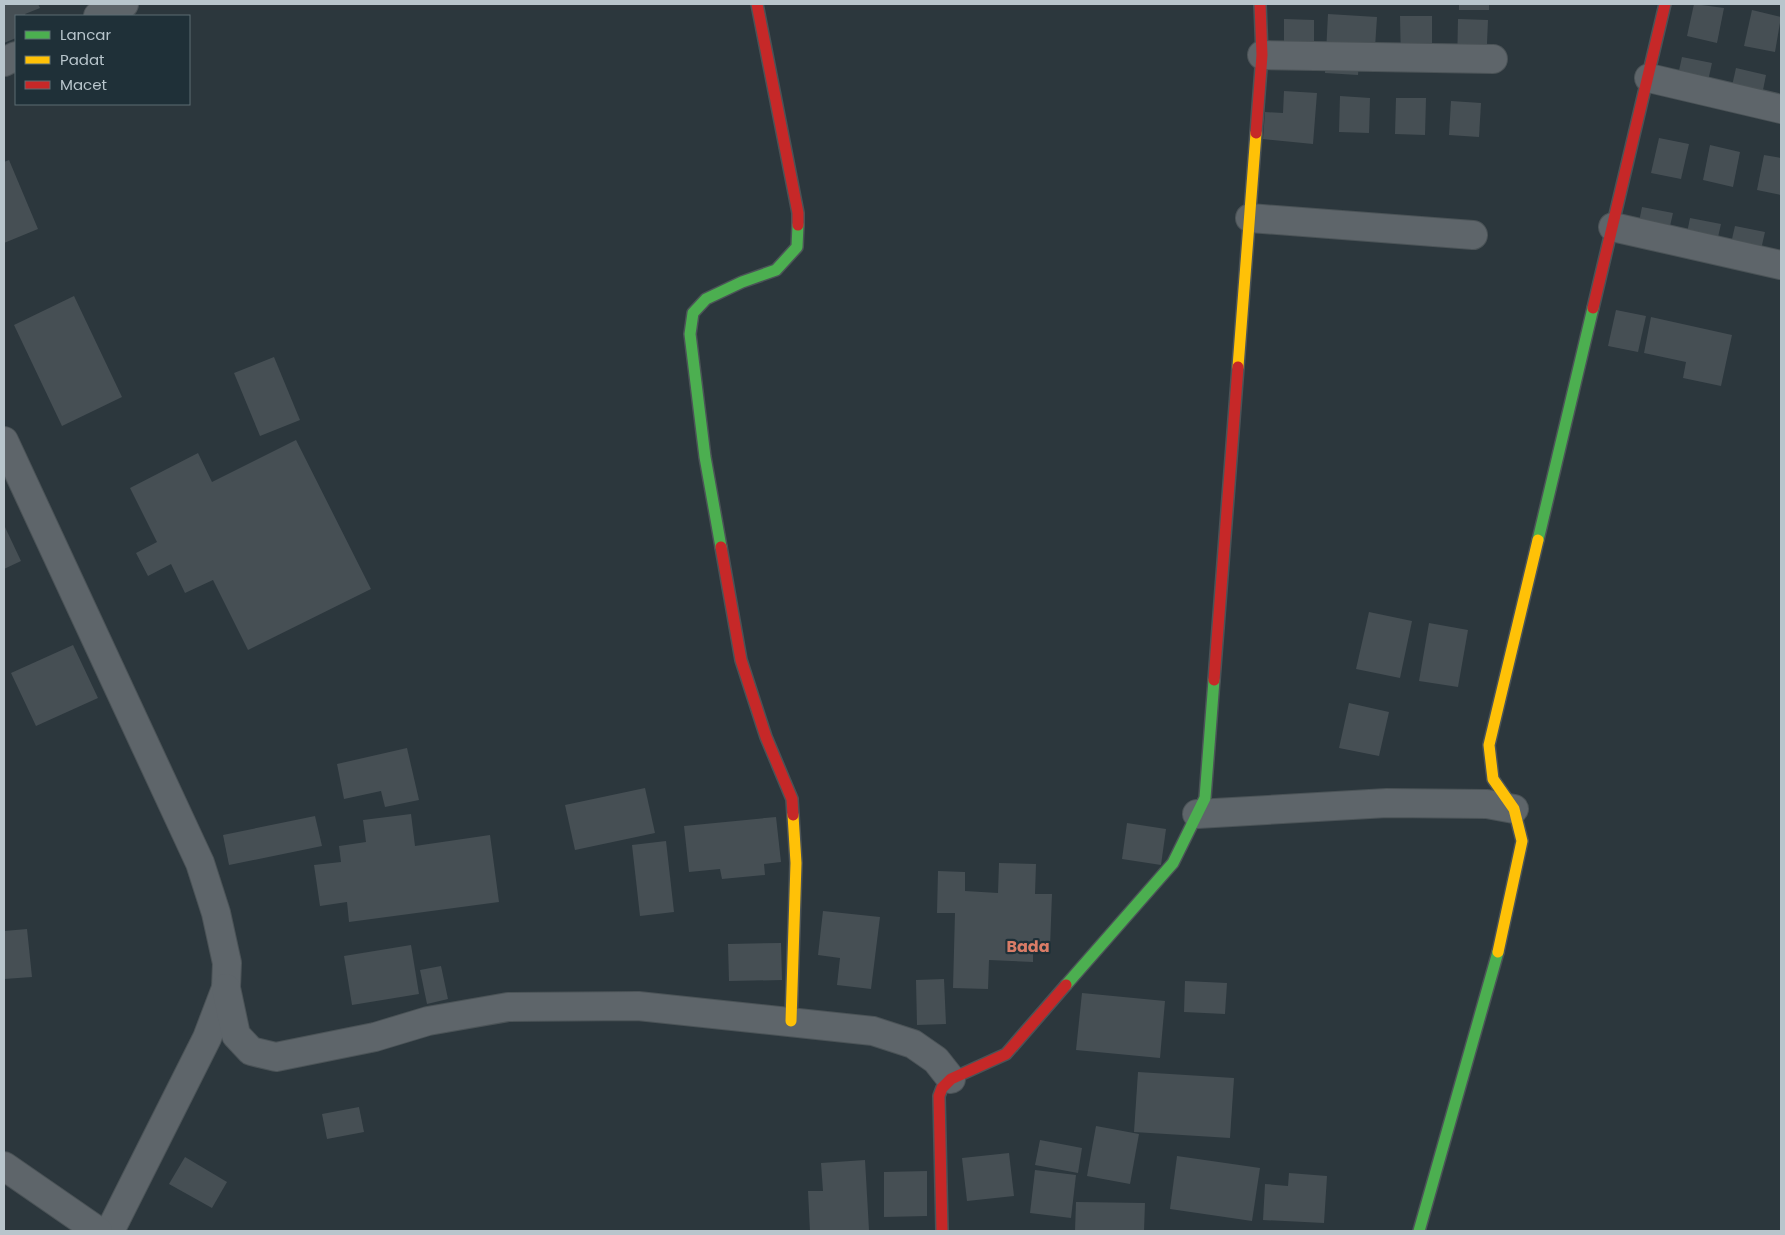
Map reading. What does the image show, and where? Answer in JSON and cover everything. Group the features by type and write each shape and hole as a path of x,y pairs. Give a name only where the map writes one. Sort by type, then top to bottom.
{"street":[{"path":"100,15 124,4"},
{"path":"757,4 798,213 797,247 776,270 742,282 706,299 693,314 690,334 705,457 741,660 766,737 792,799 796,863 791,1021"},
{"path":"942,1231 939,1096 942,1088 951,1078 1006,1054 1173,863 1205,798 1262,55 1260,4"},
{"path":"1419,1231 1486,995 1514,884 1522,841 1514,809 1493,780 1489,745 1665,4"},
{"path":"1262,55 1493,59"},
{"path":"1648,78 1781,110"},
{"path":"1250,218 1473,235"},
{"path":"1613,228 1781,265"},
{"path":"4,441 200,863 216,913 227,963 226,988 236,1035 252,1051 276,1057 376,1037 428,1022 508,1007 638,1006 873,1031 913,1044 936,1060 951,1078"},
{"path":"1197,814 1387,803 1487,804 1514,809"},
{"path":"110,1231 208,1038 226,988"},
{"path":"4,1166 98,1231"}],"building":[{"path":"4,4 38,4 40,8 26,15 15,15 15,38 4,43"},
{"path":"1459,4 1489,4 1489,10 1459,10"},
{"path":"1694,4 1724,8 1717,43 1687,36"},
{"path":"1752,10 1781,17 1775,52 1744,46"},
{"path":"1328,14 1377,17 1374,63 1359,62 1358,75 1325,73"},
{"path":"1400,16 1432,16 1432,63 1401,63"},
{"path":"1284,19 1314,20 1314,62 1284,62"},
{"path":"1458,19 1488,20 1486,67 1457,66"},
{"path":"1682,57 1712,63 1704,99 1674,93"},
{"path":"1736,68 1766,75 1759,110 1728,104"},
{"path":"1284,91 1317,93 1313,144 1263,139 1265,112 1283,113"},
{"path":"1340,96 1370,98 1369,133 1339,132"},
{"path":"1396,98 1426,98 1425,135 1395,134"},
{"path":"1451,101 1481,103 1479,137 1449,135"},
{"path":"1659,138 1689,144 1681,179 1651,173"},
{"path":"1710,145 1740,152 1733,187 1703,180"},
{"path":"1764,155 1781,158 1781,195 1757,190"},
{"path":"9,160 38,229 4,243 4,162"},
{"path":"1642,207 1673,213 1665,248 1635,242"},
{"path":"1690,218 1721,224 1713,259 1683,253"},
{"path":"1735,226 1765,232 1757,267 1727,261"},
{"path":"74,296 122,397 62,426 14,325"},
{"path":"1616,310 1646,316 1638,352 1608,346"},
{"path":"1651,317 1732,335 1721,386 1683,378 1686,362 1644,353"},
{"path":"274,357 300,420 260,436 234,373"},
{"path":"296,440 371,589 248,650 213,580 185,593 171,564 148,576 136,553 157,542 130,488 198,453 212,482"},
{"path":"4,525 21,561 4,569"},
{"path":"1369,612 1412,621 1400,678 1356,669"},
{"path":"1429,623 1468,630 1458,687 1419,681"},
{"path":"73,645 98,698 36,726 11,673"},
{"path":"1349,703 1389,712 1379,756 1339,748"},
{"path":"407,748 419,800 385,807 381,791 344,799 337,764"},
{"path":"645,788 655,833 575,850 565,805"},
{"path":"411,814 415,846 490,835 499,902 349,922 347,902 320,906 314,865 341,862 339,846 366,842 363,820"},
{"path":"315,816 322,846 229,865 223,835"},
{"path":"776,817 781,862 764,864 765,875 722,879 720,869 689,872 684,826"},
{"path":"1127,823 1166,829 1161,865 1122,859"},
{"path":"666,841 674,912 640,916 632,845"},
{"path":"999,863 1036,864 1035,894 1052,894 1050,947 1033,947 1033,962 989,960 988,989 953,988 955,913 937,913 938,871 965,872 965,891 998,893"},
{"path":"823,911 880,917 871,989 837,985 840,958 818,955"},
{"path":"27,929 32,977 4,979 4,931"},
{"path":"781,943 782,980 729,981 728,944"},
{"path":"411,945 419,994 352,1005 344,956"},
{"path":"441,966 448,999 427,1004 420,970"},
{"path":"944,979 946,1024 917,1025 916,980"},
{"path":"1185,981 1227,983 1225,1014 1184,1012"},
{"path":"1082,993 1165,1001 1160,1058 1076,1050"},
{"path":"1138,1072 1234,1078 1230,1138 1134,1132"},
{"path":"359,1107 364,1132 327,1139 322,1114"},
{"path":"1096,1126 1139,1134 1130,1184 1087,1176"},
{"path":"1040,1140 1082,1148 1078,1173 1035,1165"},
{"path":"1009,1153 1014,1196 967,1201 962,1158"},
{"path":"1177,1156 1260,1168 1252,1221 1170,1209"},
{"path":"185,1157 227,1182 212,1208 169,1184"},
{"path":"865,1160 869,1230 810,1231 808,1191 823,1191 821,1163"},
{"path":"1035,1170 1076,1175 1071,1218 1030,1213"},
{"path":"927,1171 927,1216 884,1217 884,1172"},
{"path":"1289,1173 1327,1176 1324,1223 1263,1220 1265,1184 1288,1186"},
{"path":"1076,1202 1145,1203 1144,1231 1075,1231"}],"traffic: fast":[{"path":"721,547 705,457 690,334 693,313 706,299 742,282 776,270 797,247 798,225"},
{"path":"1538,540 1593,308"},
{"path":"1066,985 1173,863 1205,798 1214,680"},
{"path":"1419,1231 1498,952"}],"traffic: slow":[{"path":"1238,367 1256,133"},
{"path":"1498,952 1522,841 1514,809 1493,779 1489,745 1538,540"},
{"path":"791,1021 796,863 793,815"}],"traffic: jam":[{"path":"757,4 798,213 798,225"},
{"path":"1256,133 1262,55 1260,4"},
{"path":"1593,308 1665,4"},
{"path":"1214,680 1238,367"},
{"path":"721,547 741,660 766,737 792,799 793,815"},
{"path":"942,1231 939,1096 942,1088 951,1079 1006,1054 1066,985"}],"district":[{"name":"Bada","path":"1028,946"}]}
